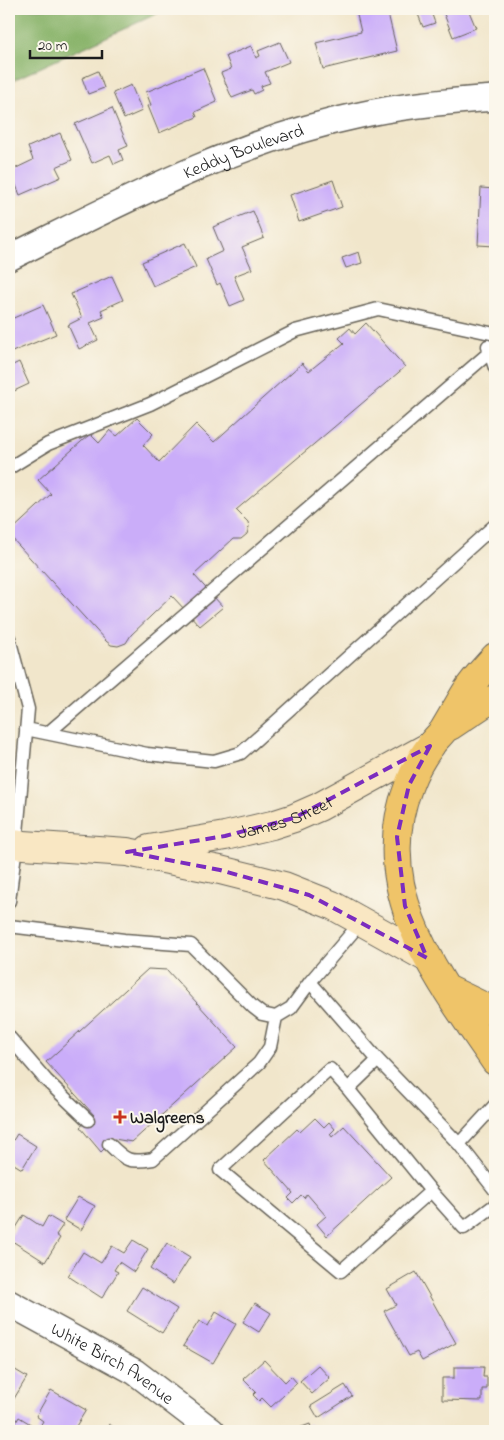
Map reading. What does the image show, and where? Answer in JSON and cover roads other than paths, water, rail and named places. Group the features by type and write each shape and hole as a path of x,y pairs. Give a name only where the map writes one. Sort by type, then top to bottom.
{"main road":[{"path":"495,657 467,690 409,785 403,802 397,837 396,860 405,906 414,932 427,958 495,1061"},
{"path":"436,738 483,704 495,698"},
{"name":"James Street","path":"127,852 226,836 272,826 294,818 319,807 436,738"},
{"name":"James Street","path":"12,845 127,852 220,870 284,886 332,905 427,958"},
{"path":"446,988 495,1012"}],"street":[{"name":"Keddy Boulevard","path":"9,258 143,192 209,163 311,127 395,108 495,98"},
{"name":"White Birch Avenue","path":"9,1303 135,1372 212,1431"}],"lane":[{"path":"9,468 48,444 150,404 295,331 378,309 490,333 490,352 495,368"},
{"path":"48,733 490,352"},
{"path":"26,729 146,754 214,761 241,753 495,526"},
{"path":"9,638 28,709 12,845 9,901"},
{"path":"109,1144 123,1158 133,1162 153,1159 259,1064 270,1047 276,1018 292,1008 310,982 362,921"},
{"path":"9,926 124,940 192,945 253,1007 262,1014 276,1018"},
{"path":"310,982 378,1060 459,1144 495,1190"},
{"path":"10,1039 46,1080 88,1120"},
{"path":"348,1089 378,1060"},
{"path":"431,1191 341,1271 220,1170 330,1069 464,1228 495,1205"},
{"path":"459,1144 495,1105"}],"place":[{"name":"Walgreens","path":"120,1117"}]}
